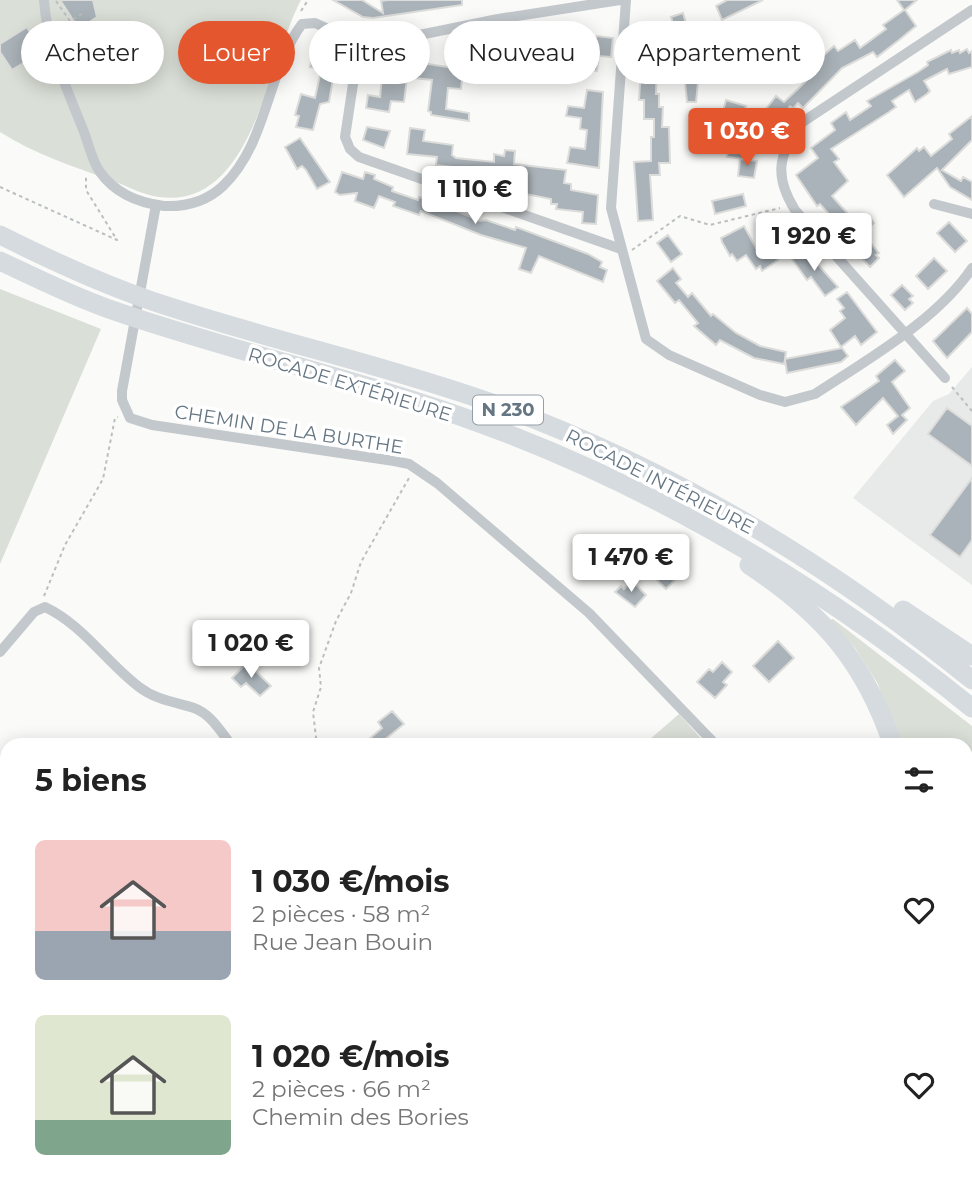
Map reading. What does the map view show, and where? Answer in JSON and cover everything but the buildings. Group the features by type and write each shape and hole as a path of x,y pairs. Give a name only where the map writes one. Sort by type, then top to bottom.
{"highway":[{"name":"ROCADE INTÉRIEURE","path":"0,235 48,259 149,300 384,369 564,432 708,501 771,537 878,607 972,680"},
{"name":"ROCADE EXTÉRIEURE","path":"0,261 106,308 204,341 365,386 481,424 622,483 716,532 812,589 866,626 972,708"},
{"path":"622,483 776,583 825,624 846,650 873,693 891,738"},
{"path":"771,537 862,583 972,656"}],"street":[{"path":"44,0 51,48 99,171 121,192 156,205 189,204 208,199 225,185 260,126 293,37 303,24 309,24"},
{"path":"430,33 620,0"},
{"path":"626,0 611,208 646,339 669,355 726,381 786,402 816,394 905,334 956,289 972,268"},
{"path":"945,378 792,205 783,190 780,170 786,147 801,123 972,10"},
{"path":"351,84 345,137 350,149 359,157 622,253"},
{"path":"934,204 972,214"},
{"path":"126,413 122,400 125,375 156,205"},
{"name":"CHEMIN DE LA BURTHE","path":"126,413 139,423 394,461 416,468 438,483 589,613 709,738"},
{"path":"0,652 34,612 45,607 63,615 140,688 173,705 196,709 214,722 226,738"}],"path":[{"path":"56,0 70,21 82,14"},
{"path":"303,24 301,11 307,0"},
{"path":"0,187 117,240 86,190 86,175"},
{"path":"622,253 680,216 710,225 792,205"},
{"path":"945,378 972,411"},
{"path":"45,607 44,592 65,545 103,479 114,418 126,413"},
{"path":"316,738 313,712 321,687 319,668 336,621 351,593 361,562 416,468"}],"shaded area":[{"path":"0,0 301,0 292,21 178,21 178,84 269,84 253,126 237,156 216,180 191,195 159,197 141,192 55,160 0,132"},
{"path":"0,289 101,329 0,564"},
{"path":"972,367 972,585 853,498 933,401 949,394"},
{"path":"833,619 972,726 972,738 895,738 878,684 855,648 830,620"},
{"path":"679,714 701,738 651,738"}]}
